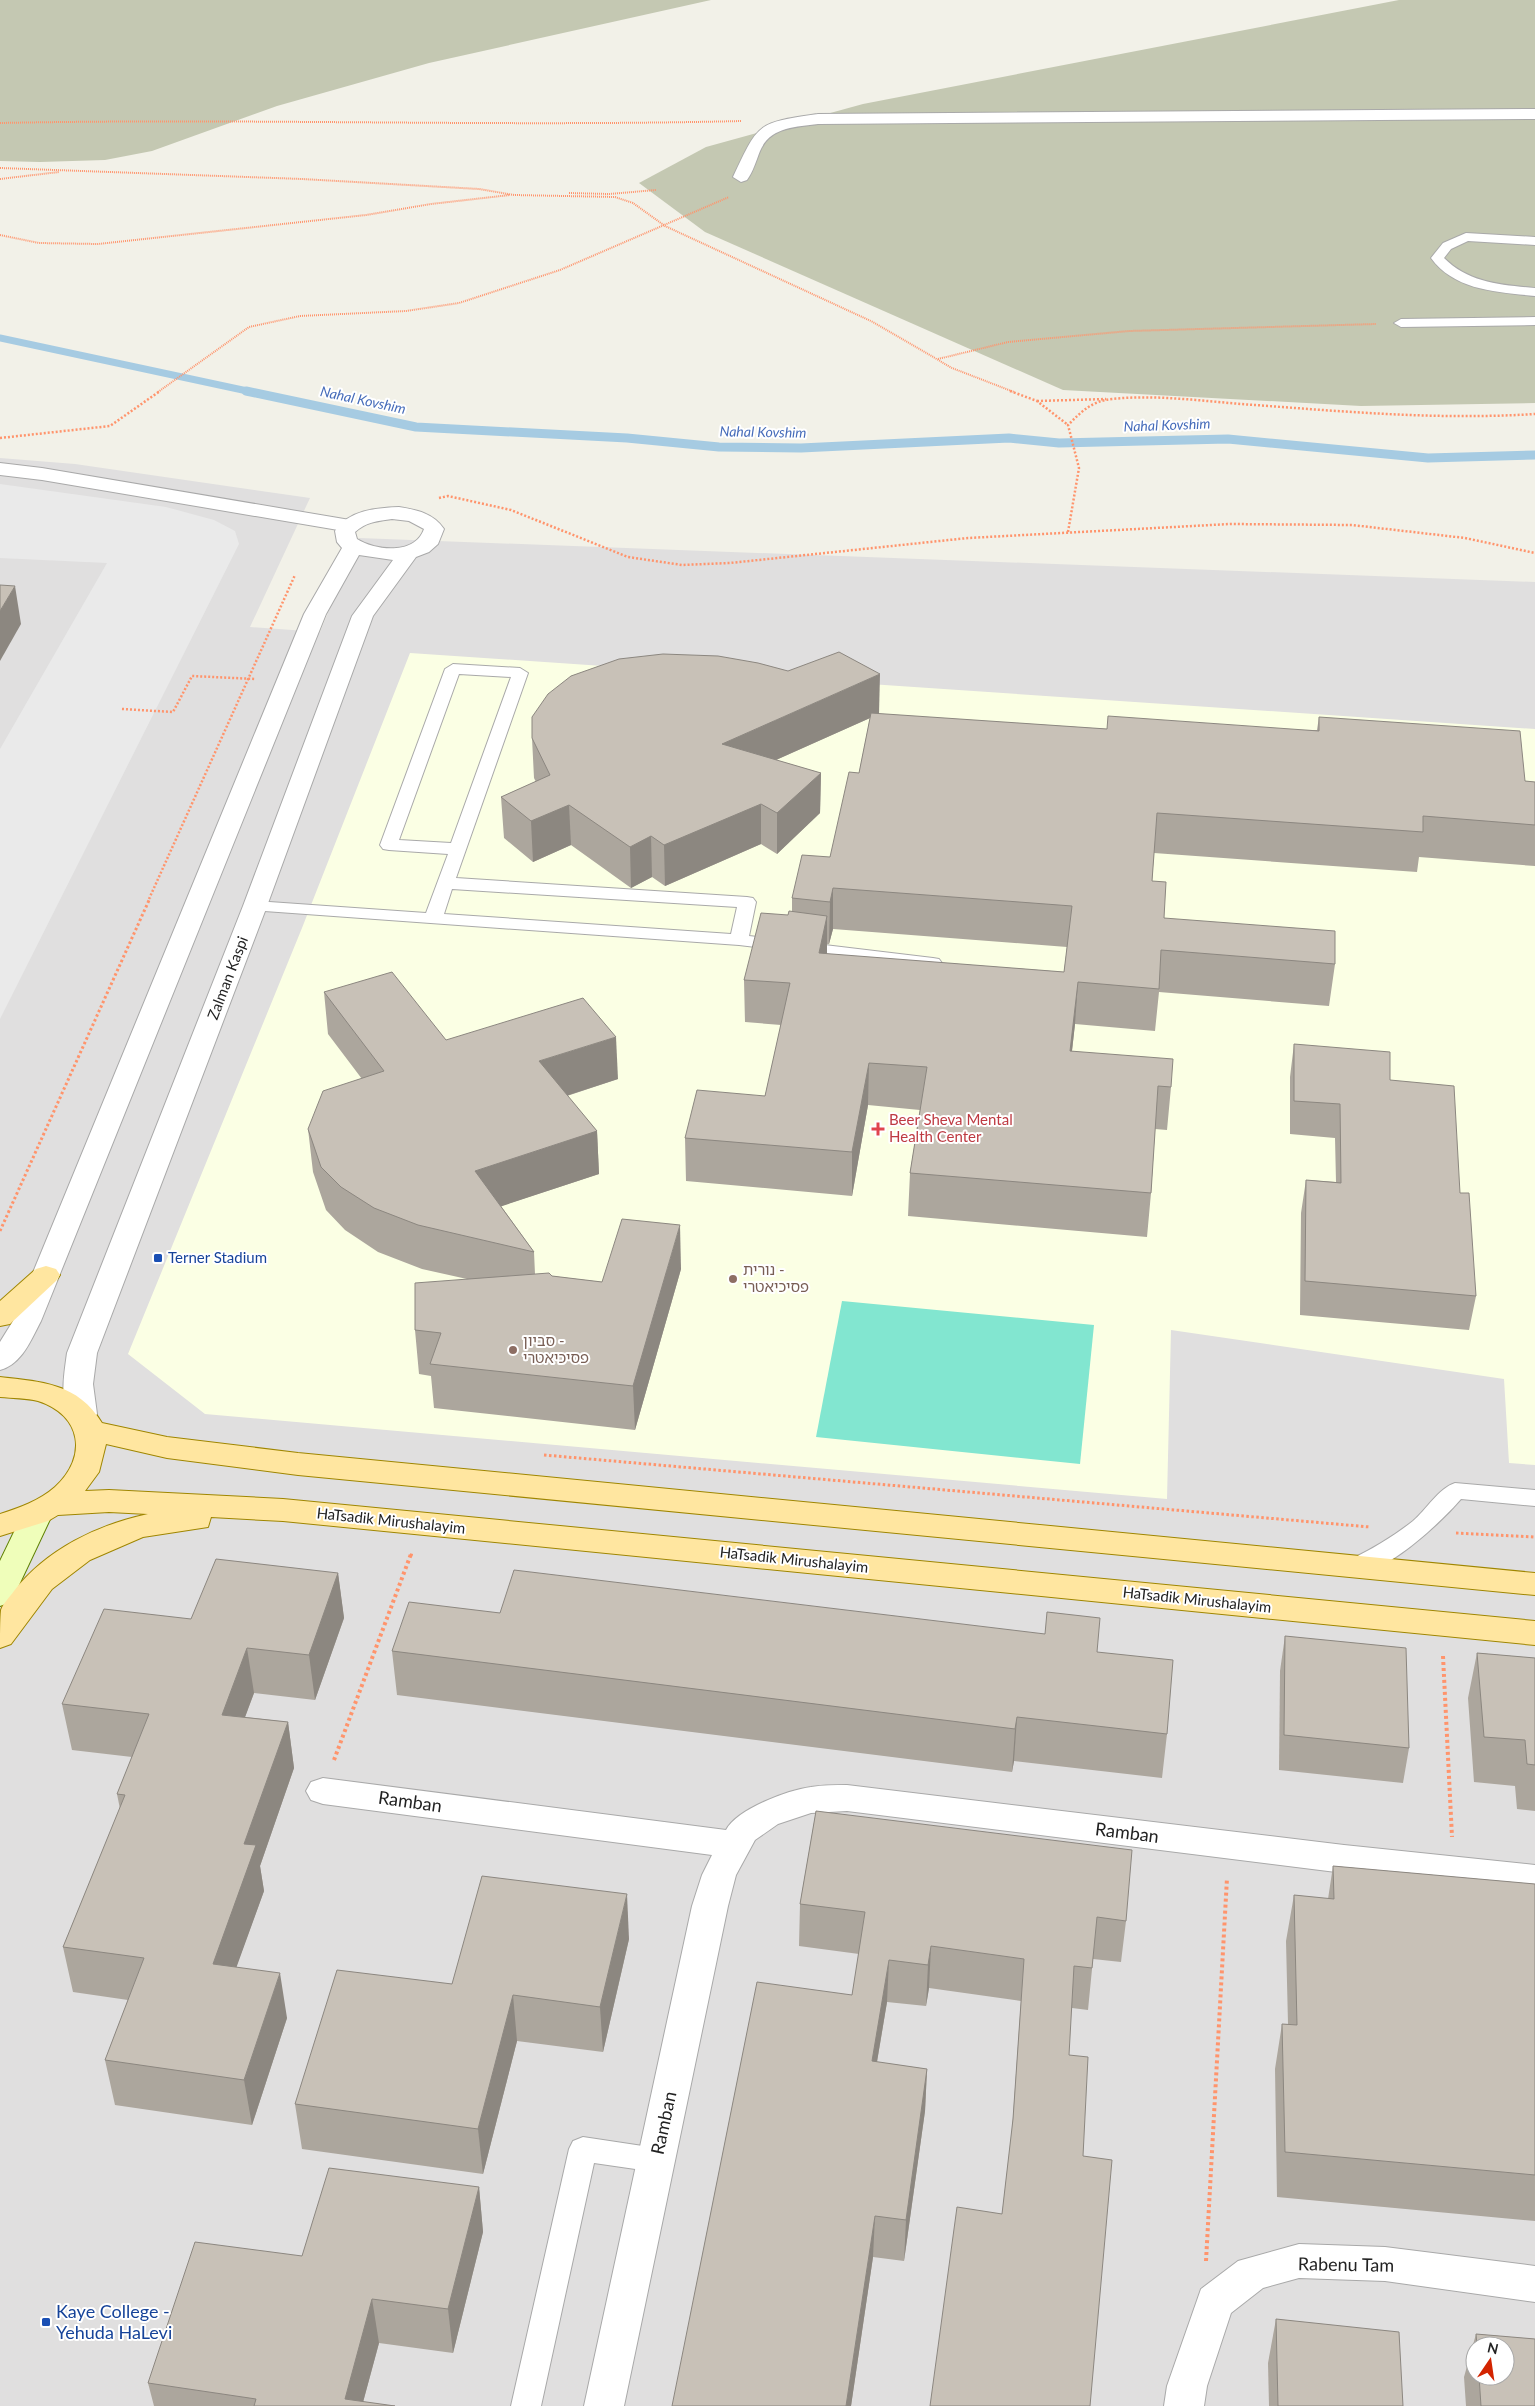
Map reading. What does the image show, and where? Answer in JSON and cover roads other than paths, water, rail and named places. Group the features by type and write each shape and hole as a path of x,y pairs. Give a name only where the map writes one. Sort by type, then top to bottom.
{"main road":[{"path":"0,1317 46,1275"},
{"path":"0,1387 21,1387 46,1392 66,1401 87,1422 125,1440 170,1448 298,1464 1535,1584"},
{"path":"0,1525 46,1508 73,1488 87,1468 93,1449 87,1422"},
{"name":"HaTsadik Mirushalayim","path":"46,1508 109,1501 283,1510 1535,1633"},
{"path":"0,1594 46,1508"},
{"path":"0,1636 20,1605 43,1579 74,1556 108,1536 156,1523 283,1510"}],"street":[{"path":"741,178 760,138 771,130 794,122 818,119 1535,114"},
{"path":"0,469 42,474 351,537 378,554 409,552 429,542 434,536 434,529 422,518 410,515 376,515 351,537 315,614 27,1321 15,1343 0,1360"},
{"name":"Zalman Kaspi","path":"87,1422 77,1397 82,1353 255,906 363,616 409,552"},
{"name":"Ramban","path":"323,1791 736,1845"},
{"name":"Ramban","path":"604,2406 710,1906 719,1875 743,1830 766,1815 810,1800 847,1798 1229,1845 1535,1879"},
{"name":"Rabenu Tam","path":"1184,2406 1187,2386 1215,2302 1252,2273 1299,2261 1376,2263 1535,2284"}],"lane":[{"path":"1535,241 1466,238 1447,246 1437,258 1449,272 1471,284 1535,292"},
{"path":"1401,323 1535,321"},
{"path":"433,919 446,883 458,849 520,673 453,669 389,845 458,849"},
{"path":"446,883 747,902 739,940"},
{"path":"255,906 739,940 953,966"},
{"path":"1358,1566 1389,1550 1418,1531 1455,1492 1535,1498"},
{"path":"526,2406 583,2149 656,2160"}],"waterway":[{"name":"Nahal Kovshim","path":"0,338 252,392"},
{"name":"Nahal Kovshim","path":"246,391 416,427 627,438 719,447 801,448 1009,438 1059,443 1228,439 1428,458 1535,455"}],"place":[{"name":"Beer Sheva Mental Health Center","path":"878,1129"},
{"name":"Terner Stadium","path":"158,1258"},
{"name":"נורית - פסיכיאטרי","path":"733,1279"},
{"name":"סביון - פסיכיאטרי","path":"513,1350"},
{"name":"Kaye College - Yehuda HaLevi","path":"46,2322"}]}
